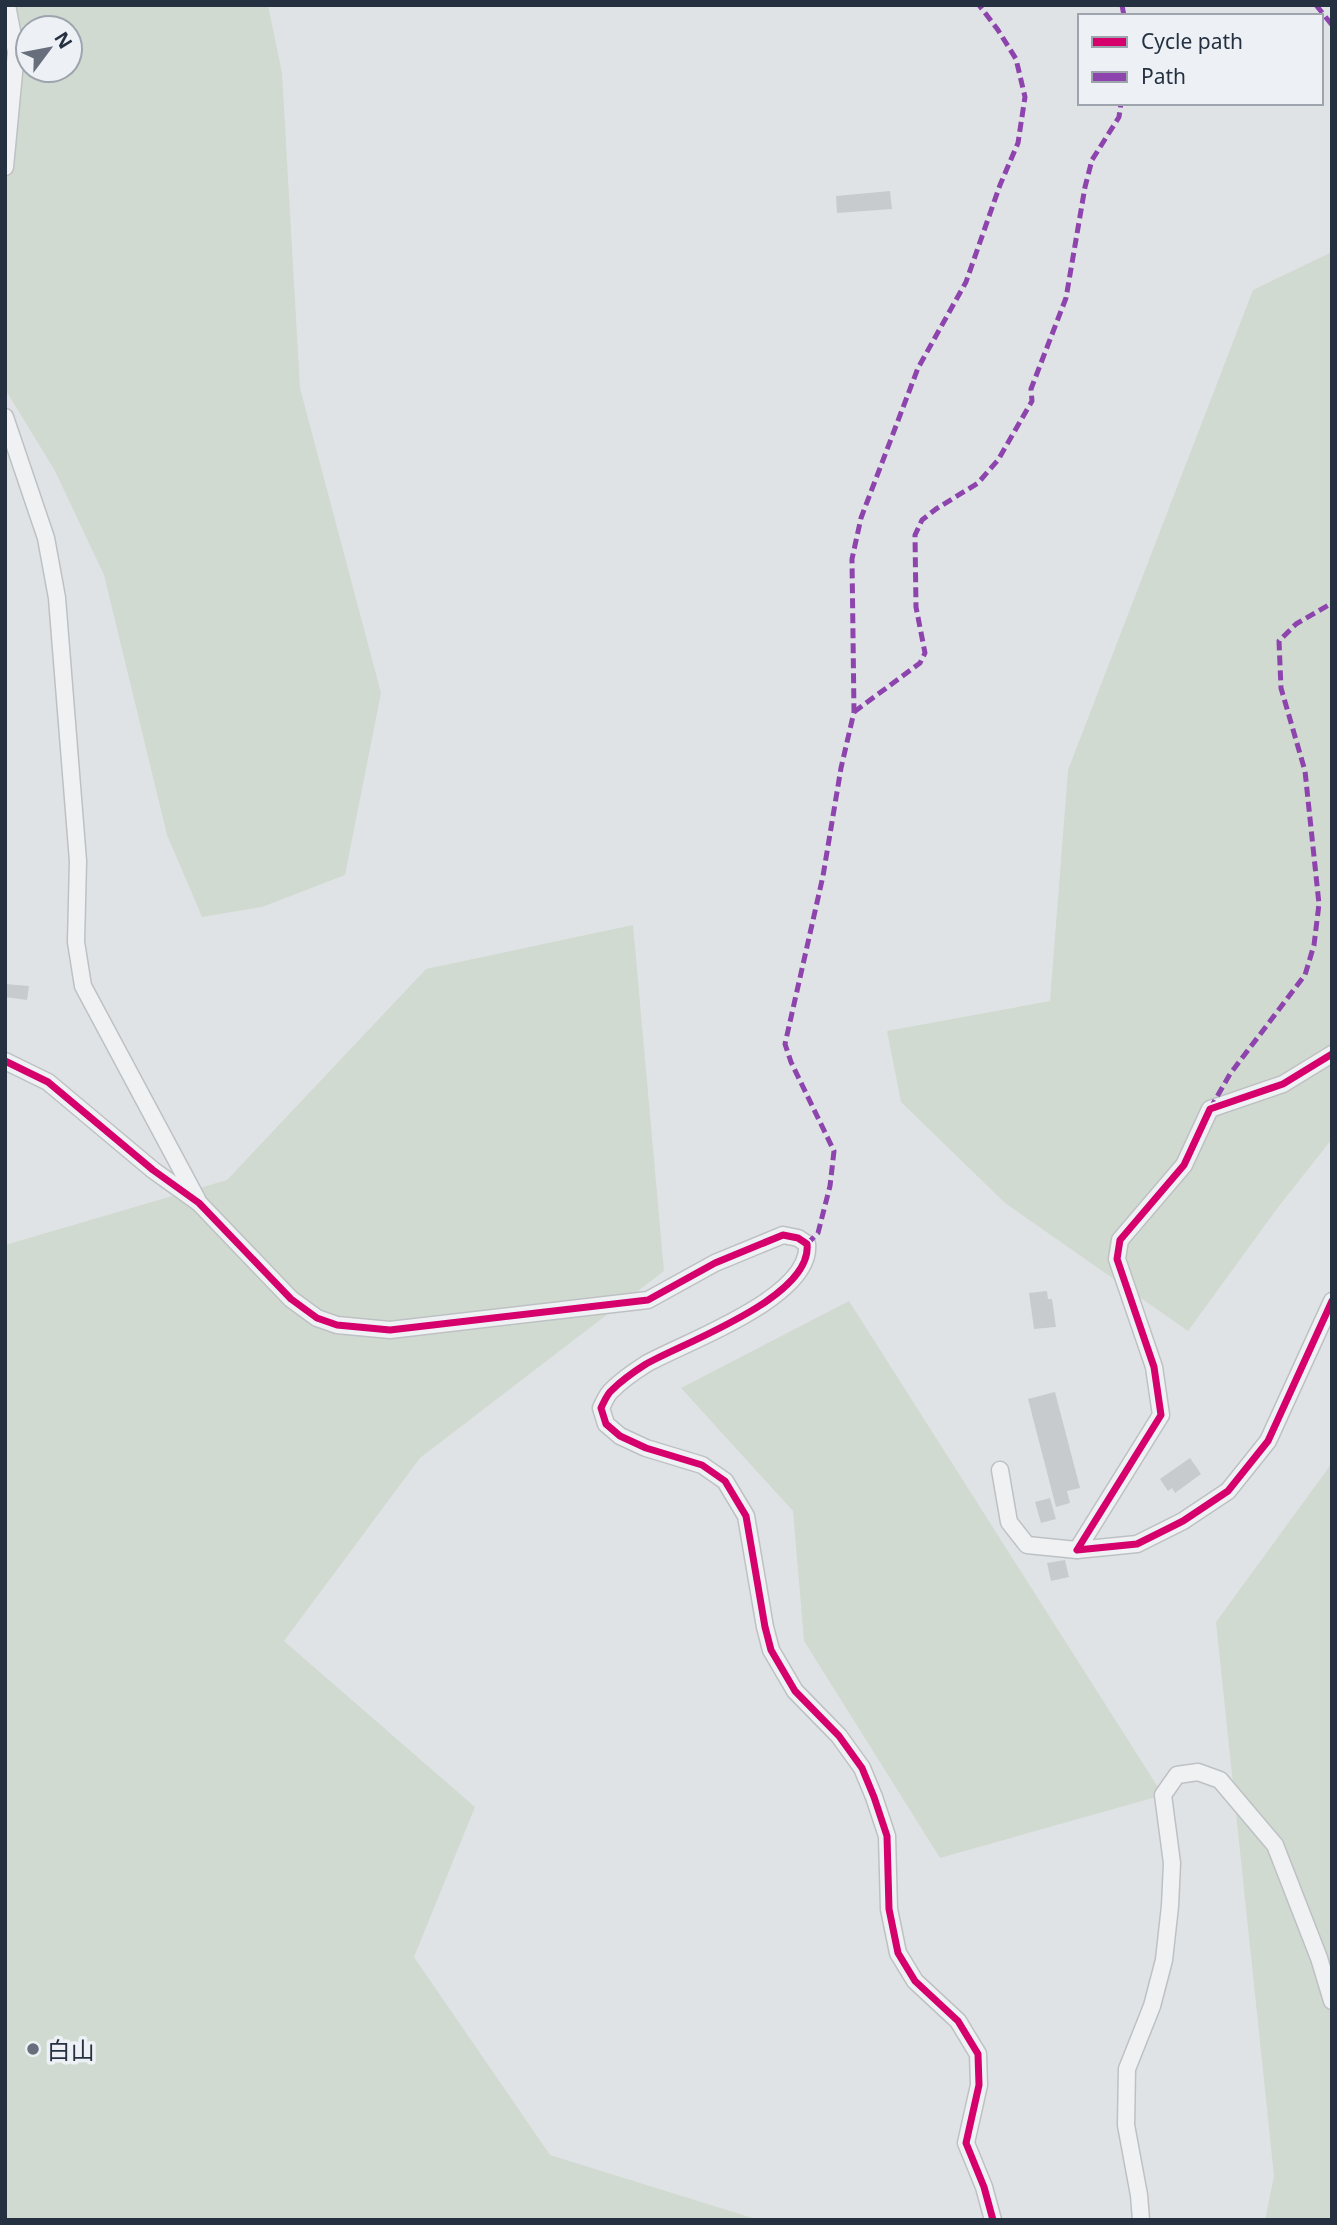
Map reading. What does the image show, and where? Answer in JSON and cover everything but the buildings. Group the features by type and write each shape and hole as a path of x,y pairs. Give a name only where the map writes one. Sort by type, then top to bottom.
{"street":[{"path":"5,167 16,52 7,5"},
{"path":"5,417 46,538 57,598 78,861 76,942 83,986 200,1203"},
{"path":"1077,1550 1161,1415 1154,1367 1117,1259 1121,1240 1184,1165 1210,1109 1283,1084 1332,1054"},
{"path":"5,1061 48,1082 153,1170 200,1203 291,1299 317,1318 337,1325 390,1330 648,1300 715,1263 783,1235 797,1238 807,1244 808,1255 798,1274 776,1293 740,1319 645,1364 609,1391 601,1408 606,1424 620,1436 646,1448 702,1465 725,1481 746,1516 771,1650 795,1691 839,1736 862,1768 883,1823 887,1836 889,1909 898,1953 915,1981 958,2021 978,2054 979,2085 966,2143 984,2187 993,2220"},
{"path":"1000,1471 1009,1522 1027,1545 1077,1550 1138,1544 1183,1521 1228,1491 1268,1441 1332,1301"},
{"path":"1141,2220 1126,2125 1128,2069 1152,2006 1164,1960 1172,1863 1163,1795 1177,1775 1198,1772 1220,1780 1275,1845 1325,1959 1332,2001"}],"shaded area":[{"path":"5,5 268,5 282,73 300,388 381,693 345,875 262,907 202,917 167,835 104,575 55,471 5,389"},
{"path":"1332,252 1332,1139 1279,1206 1188,1331 1005,1203 901,1102 887,1031 1050,1001 1068,770 1253,290"},
{"path":"633,925 664,1271 420,1458 284,1641 475,1807 414,1957 550,2155 759,2220 5,2220 5,1245 227,1180 426,969"},
{"path":"849,1301 1163,1795 940,1858 804,1641 793,1511 681,1388"},
{"path":"1332,1463 1332,2220 1265,2220 1274,2176 1216,1622"}],"marked path":[{"path":"807,1244 818,1233 830,1186 834,1151 785,1044 823,876 841,768 854,712 852,559 861,518 918,368 966,282 1000,185 1018,143 1025,97 1016,59 979,5"},
{"path":"1122,5 1124,14"},
{"path":"1316,5 1332,25"},
{"path":"854,712 920,663 925,653 916,607 915,535 922,520 978,483 998,460 1032,401 1031,389 1066,298 1092,160 1119,117 1121,105"},
{"path":"1210,1109 1230,1074 1305,975 1314,945 1319,904 1305,771 1281,688 1279,641 1296,624 1332,603"}],"cycle path":[{"path":"1332,1054 1283,1084 1210,1109 1184,1165 1120,1240 1117,1259 1154,1367 1161,1415 1077,1550 1137,1544 1183,1521 1228,1491 1268,1441 1332,1301"},
{"path":"5,1061 48,1082 153,1170 199,1203 291,1299 317,1318 337,1325 390,1330 648,1300 715,1263 783,1235 798,1238 807,1244 803,1263 790,1282 769,1299 743,1316 642,1367 610,1392 601,1408 606,1424 620,1436 646,1448 702,1465 725,1481 746,1516 771,1650 795,1691 839,1736 862,1768 874,1797 887,1836 889,1909 898,1953 915,1981 958,2021 978,2054 979,2085 966,2143 984,2187 993,2220"}],"place":[{"name":"白山","path":"33,2049"}]}
